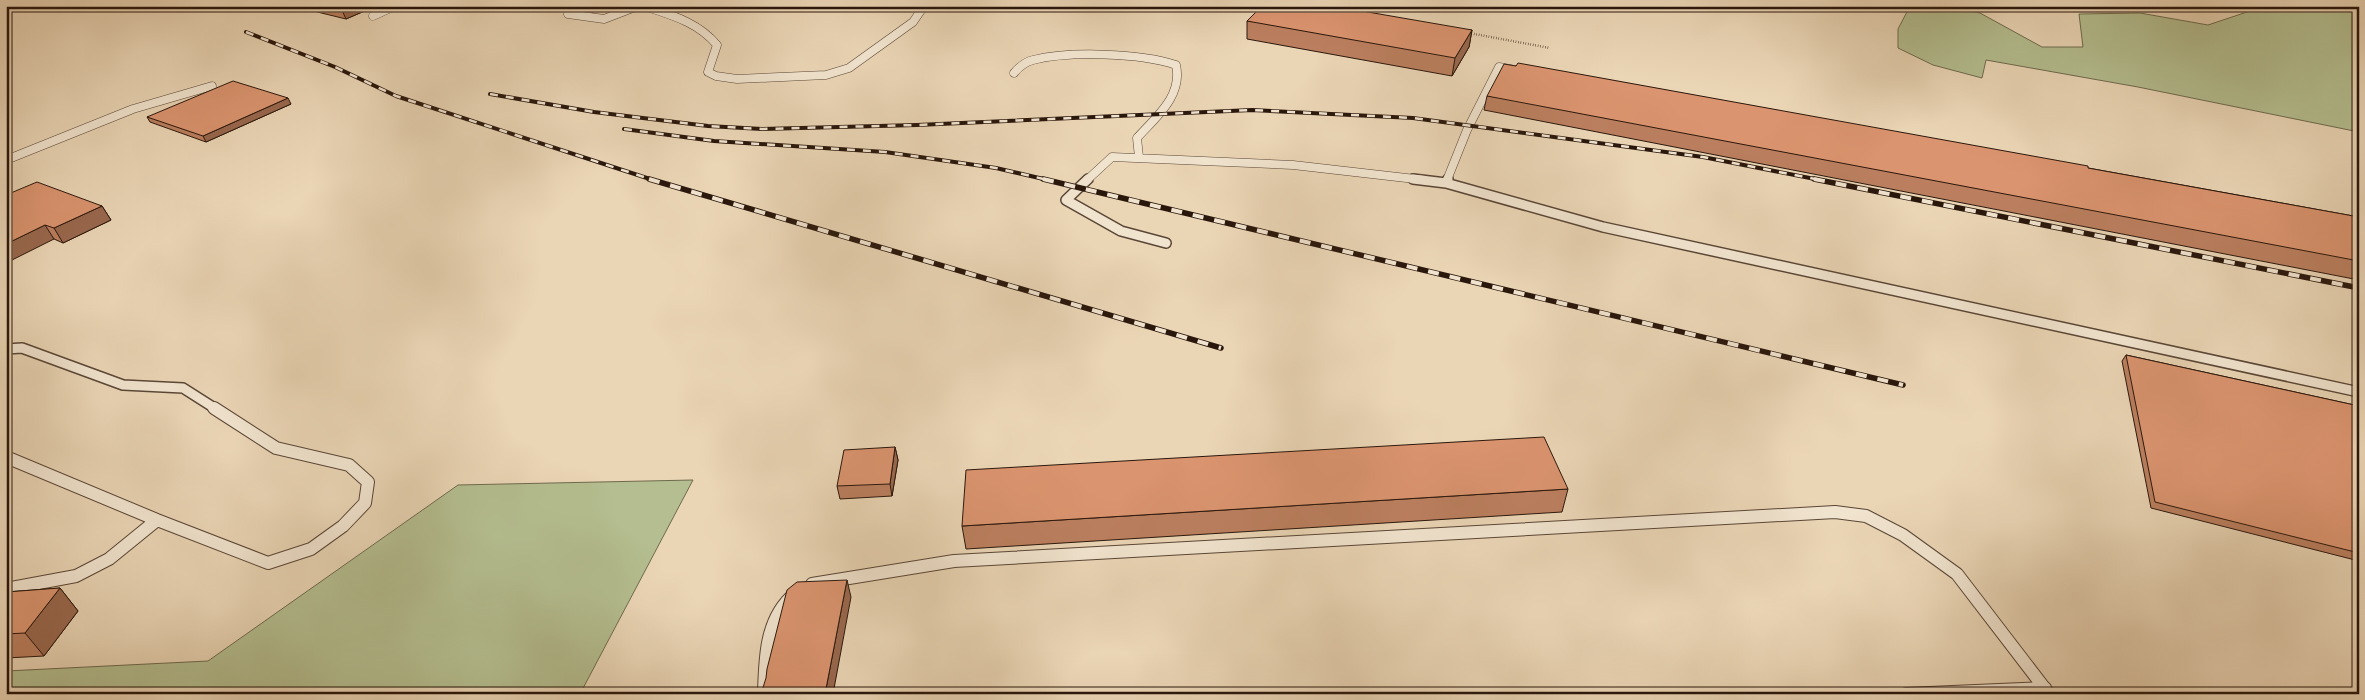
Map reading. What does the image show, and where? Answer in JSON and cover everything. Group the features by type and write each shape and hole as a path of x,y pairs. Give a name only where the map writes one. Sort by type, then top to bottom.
{"lane":[{"path":"373,16 395,6"},
{"path":"568,14 602,21 638,6"},
{"path":"644,6 693,24 711,36 717,45 708,72 716,76 737,79 826,75 849,68 913,22 924,6"},
{"path":"1014,73 1032,60 1055,58 1149,57 1176,66 1178,71 1177,88 1172,100 1138,138 1139,157"},
{"path":"1446,182 1467,130 1499,67 1526,72"},
{"path":"6,160 106,116 165,97 212,86"},
{"path":"1166,244 1121,231 1066,200 1112,157 1293,165 1446,182 1603,227 2359,392"},
{"path":"6,349 22,348 123,385 183,388 276,448 349,465 368,482 364,503 343,526 312,549 268,563 157,520 6,457"},
{"path":"764,694 765,652 774,625 785,602 809,585 849,577 954,561 1835,512 1866,516 1903,536 1957,574 1975,601 2047,691"},
{"path":"6,588 76,576 110,559 157,520"},
{"path":"1906,694 2047,691"}],"path":[{"path":"1464,32 1550,48"}],"green space":[{"path":"1949,6 1980,13 2042,47 2083,47 2079,14 2140,13 2208,25 2265,6 2359,6 2359,132 2138,87 1986,60 1982,78 1933,65 1898,48 1898,29 1909,8 1928,10"},
{"path":"693,480 580,694 6,694 6,671 208,661 458,485"}],"building":[{"path":"1262,6 1333,6 1472,30 1455,58 1247,21"},
{"path":"1518,63 2359,217 2359,261 1487,96 1504,64 1516,66"},
{"path":"233,81 288,98 203,136 147,117"},
{"path":"37,182 102,206 54,228 45,225 6,244 6,195"},
{"path":"2126,355 2359,406 2359,553 2155,502"},
{"path":"1544,437 1568,489 962,526 966,470"},
{"path":"895,447 890,484 837,486 844,450"},
{"path":"847,580 825,694 761,694 787,590 797,582"},
{"path":"60,588 25,633 6,634 6,592"}],"railway":[{"path":"246,32 335,67 396,96 653,180"},
{"path":"490,94 594,112 708,126 762,129 917,125 1252,110 1413,118 1703,157 1820,180"},
{"path":"624,129 714,141 885,152 996,168 1048,180"},
{"path":"649,179 1221,348"},
{"path":"1043,179 1903,385"},
{"path":"1814,179 2359,288"}]}
